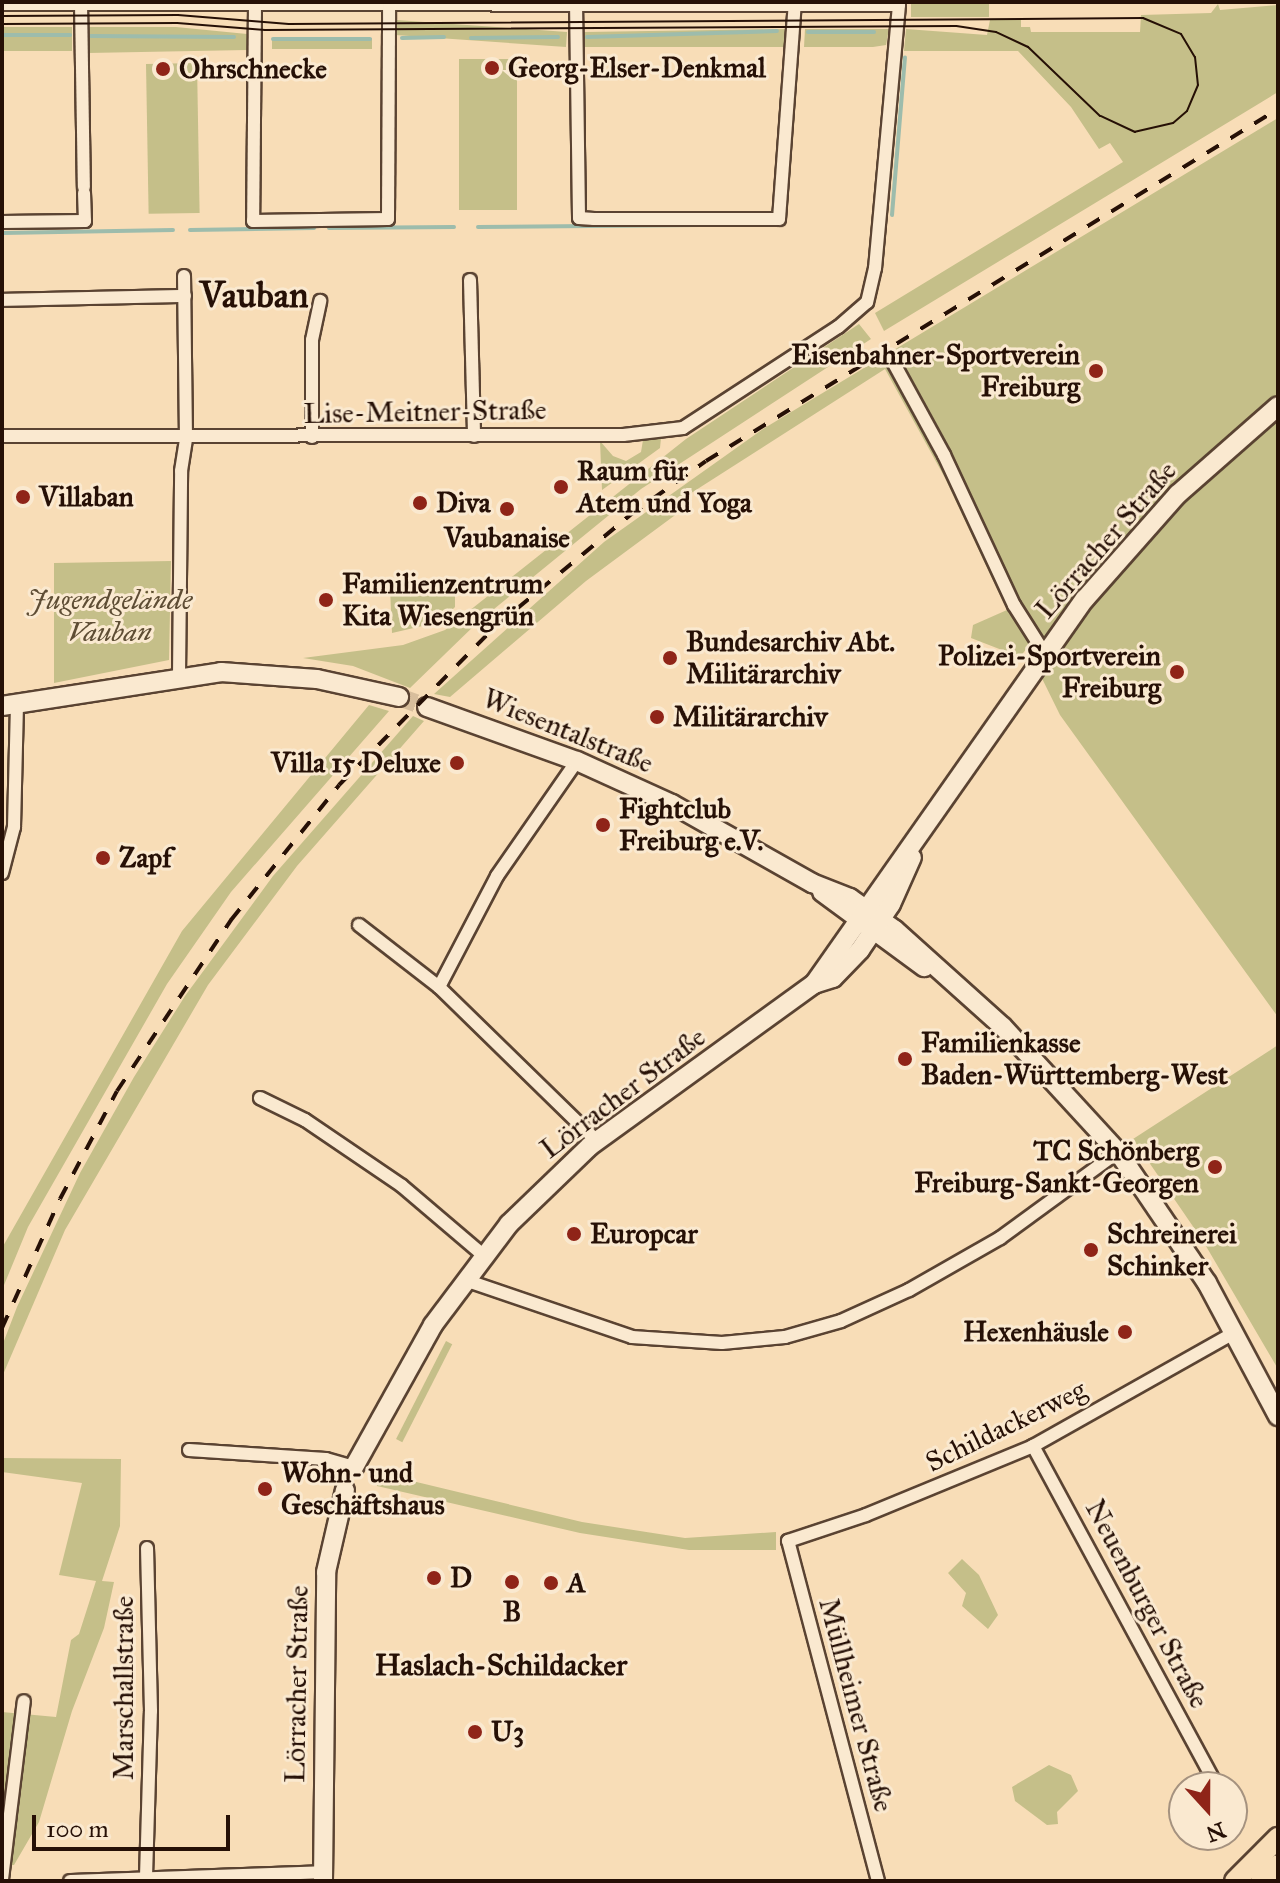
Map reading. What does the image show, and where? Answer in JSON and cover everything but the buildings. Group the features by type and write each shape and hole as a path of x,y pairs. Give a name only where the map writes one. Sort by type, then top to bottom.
{"main road":[{"path":"1235,1881 1278,1838"},
{"path":"1261,1881 1278,1865"}],"street":[{"path":"2,4 74,3 390,4 576,3 795,3 779,219 579,218 576,3"},
{"path":"2,222 85,221 74,3"},
{"name":"Lise-Meitner-Straße","path":"2,436 474,436 664,432 683,428 838,327 867,302 875,268 899,5 795,3"},
{"path":"257,4 253,221 388,219 390,4"},
{"path":"179,675 186,438 184,276"},
{"path":"470,280 474,436"},
{"path":"2,300 185,296"},
{"path":"312,437 312,340 320,301"},
{"path":"892,360 944,455 1014,605 1045,654"},
{"name":"Lörracher Straße","path":"354,1467 426,1336 483,1255 523,1209 597,1141 814,984 869,921 1045,654 1178,494 1278,406"},
{"path":"2,873 14,827 10,706 179,675 265,673 399,697"},
{"name":"Wiesentalstraße","path":"427,707 577,761 672,804 812,883 941,974 1066,1091 1118,1152 1176,1234 1235,1332 1278,1416"},
{"path":"439,987 497,876 577,761"},
{"path":"359,925 439,987 597,1141"},
{"path":"260,1098 305,1120 402,1186 483,1255"},
{"path":"465,1280 632,1337 722,1343 785,1337 818,1329 909,1290 1000,1238 1118,1152"},
{"name":"Schildackerweg","path":"788,1541 866,1515 1033,1446 1235,1332"},
{"name":"Neuenburger Straße","path":"1033,1446 1208,1771"},
{"path":"189,1450 326,1459 354,1467"},
{"name":"Lörracher Straße","path":"323,1876 326,1572 345,1490"},
{"name":"Müllheimer Straße","path":"788,1541 878,1881"},
{"name":"Marschallstraße","path":"146,1877 151,1711 147,1548"},
{"path":"2,1879 24,1701"},
{"path":"70,1881 146,1877 323,1876"}],"green space":[{"path":"911,2 989,2 989,17 911,17"},
{"path":"1218,4 1220,10 1278,5 1278,92 884,331 875,313 1123,162 1110,143 1099,149 1071,107 1018,51 904,51 906,29 987,35 990,20 1021,20 1021,27 1030,27 1031,32 1140,32 1141,15 1211,13"},
{"path":"396,20 567,32 566,47 395,35"},
{"path":"2,27 72,27 72,51 2,51"},
{"path":"88,27 176,27 247,34 247,50 88,53"},
{"path":"788,29 786,47 583,47 584,32"},
{"path":"805,29 889,29 886,45 804,47"},
{"path":"272,38 372,38 372,49 272,49"},
{"path":"459,59 517,59 517,210 459,210"},
{"path":"197,63 200,213 149,214 146,64"},
{"path":"1278,118 1278,1017 1060,715 1027,648 1020,657 971,638 973,625 1007,610 945,478 885,369 685,497 682,510 586,581 450,697 434,694 604,542 763,429"},
{"path":"859,324 871,339 641,489 478,622 410,688 353,666 303,658 403,645 445,630 686,439"},
{"path":"661,438 660,448 602,490 600,441 613,456 626,461 641,452 643,440"},
{"name":"Jugendgelände Vauban","path":"171,561 169,660 54,683 54,563"},
{"path":"455,586 455,607 449,613 431,624 392,633 390,588"},
{"path":"369,705 389,711 231,892 167,984 28,1227 2,1290 2,1248 182,931"},
{"path":"413,716 424,721 297,866 208,985 65,1230 2,1377 2,1346 17,1307 80,1173 134,1077 185,996 273,876"},
{"name":"TC Schönberg Freiburg-Sankt-Georgen","path":"1278,1045 1278,1369 1203,1241 1133,1139"},
{"path":"446,1341 452,1344 402,1442 396,1439"},
{"path":"2,1458 121,1459 120,1526 102,1581 114,1582 104,1628 72,1711 39,1822 14,1865 2,1866 2,1712 56,1717 71,1640 79,1634 96,1581 59,1575 82,1483 2,1472"},
{"path":"379,1473 582,1522 685,1538 776,1532 776,1550 689,1550 580,1533 377,1486"},
{"path":"962,1559 979,1575 998,1615 988,1629 962,1606 966,1593 948,1573"},
{"path":"1049,1765 1071,1775 1078,1791 1057,1812 1058,1824 1047,1825 1015,1801 1012,1787"}],"waterway":[{"path":"587,37 777,31"},
{"path":"808,32 874,32"},
{"path":"2,35 70,35"},
{"path":"91,36 234,37"},
{"path":"402,38 444,37"},
{"path":"471,38 558,37"},
{"path":"273,39 370,39"},
{"path":"892,215 905,58"},
{"path":"478,227 727,225"},
{"path":"329,228 454,227"},
{"path":"190,230 314,228"},
{"path":"2,233 173,230"}],"tunnel":[{"path":"399,697 427,707"}],"tram line":[{"path":"2,16 178,15 289,24 1143,18 1181,34 1195,57 1198,85 1187,111 1173,123 1135,132 1100,116 1028,47 996,32 956,26 265,30 177,23 2,24"}],"railway":[{"path":"2,1328 60,1199 117,1091 231,920 339,785 496,626 630,515 706,461 1278,109"}],"place":[{"name":"Georg-Elser-Denkmal","path":"492,68"},
{"name":"Ohrschnecke","path":"163,69"},
{"name":"Eisenbahner-Sportverein Freiburg","path":"1096,371"},
{"name":"Raum für Atem und Yoga","path":"561,487"},
{"name":"Villaban","path":"23,497"},
{"name":"Diva","path":"420,503"},
{"name":"Vaubanaise","path":"507,509"},
{"name":"Familienzentrum Kita Wiesengrün","path":"326,600"},
{"name":"Bundesarchiv Abt. Militärarchiv","path":"670,658"},
{"name":"Polizei-Sportverein Freiburg","path":"1177,672"},
{"name":"Militärarchiv","path":"657,717"},
{"name":"Villa 15 Deluxe","path":"457,763"},
{"name":"Fightclub Freiburg e.V.","path":"603,825"},
{"name":"Zapf","path":"103,858"},
{"name":"Familienkasse Baden-Württemberg-West","path":"905,1059"},
{"name":"TC Schönberg Freiburg-Sankt-Georgen","path":"1215,1167"},
{"name":"Europcar","path":"574,1234"},
{"name":"Schreinerei Schinker","path":"1091,1250"},
{"name":"Hexenhäusle","path":"1125,1332"},
{"name":"Wohn- und Geschäftshaus","path":"265,1489"},
{"name":"D","path":"434,1578"},
{"name":"B","path":"512,1582"},
{"name":"A","path":"551,1583"},
{"name":"U3","path":"475,1732"}],"district":[{"name":"Vauban","path":"254,296"},
{"name":"Haslach-Schildacker","path":"501,1665"}]}
